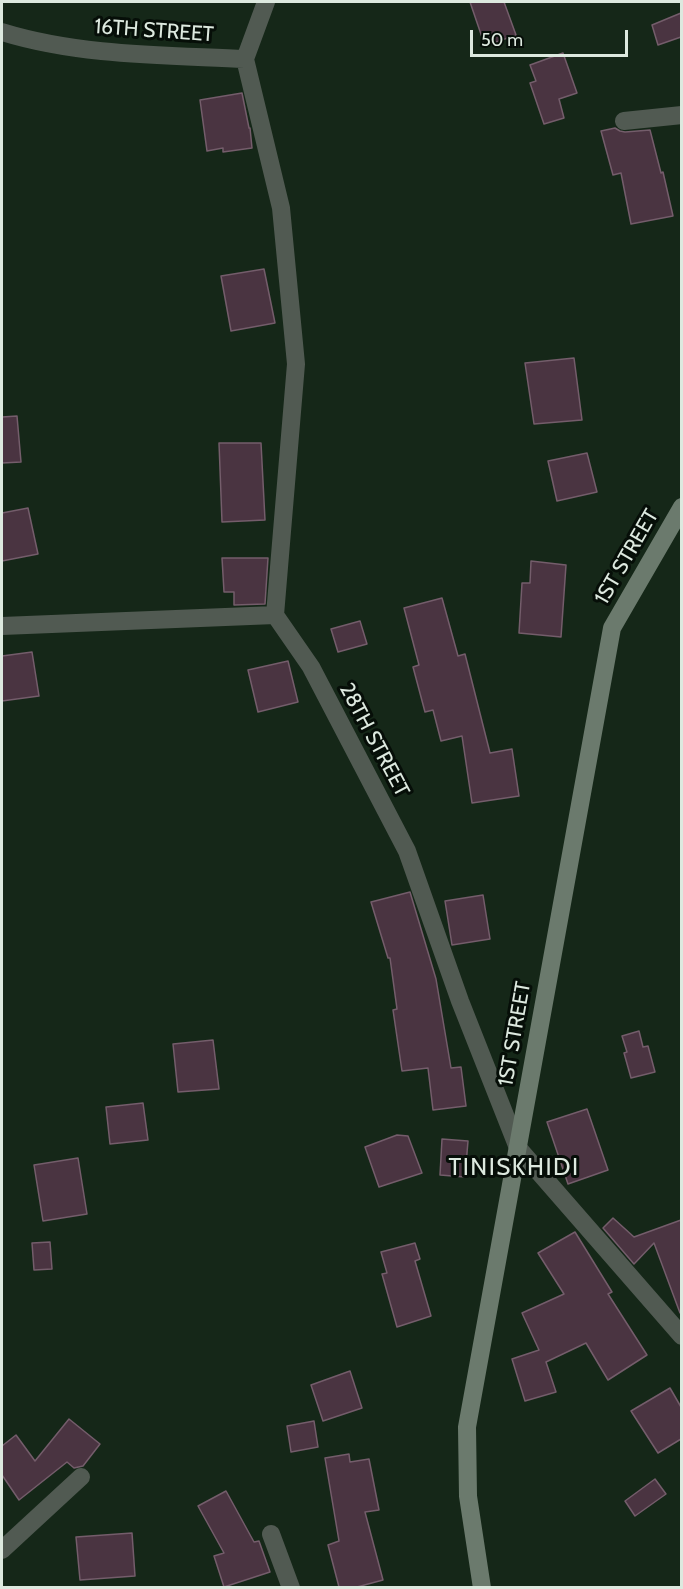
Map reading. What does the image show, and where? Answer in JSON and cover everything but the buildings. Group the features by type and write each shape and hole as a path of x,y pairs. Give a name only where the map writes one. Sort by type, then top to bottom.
{"main road":[{"name":"1ST STREET","path":"482,1587 468,1496 467,1427 612,628 681,507"}],"street":[{"path":"2,626 275,615 296,364 281,208 245,59 266,2"},
{"name":"16TH STREET","path":"2,32 27,40 101,51 245,59"},
{"path":"624,121 681,115"},
{"name":"28TH STREET","path":"275,615 311,667 407,850 460,1001 518,1148 681,1336"},
{"path":"2,1550 81,1477"},
{"path":"271,1534 291,1587"}],"district":[{"name":"TINISKHIDI","path":"514,1168"}]}
